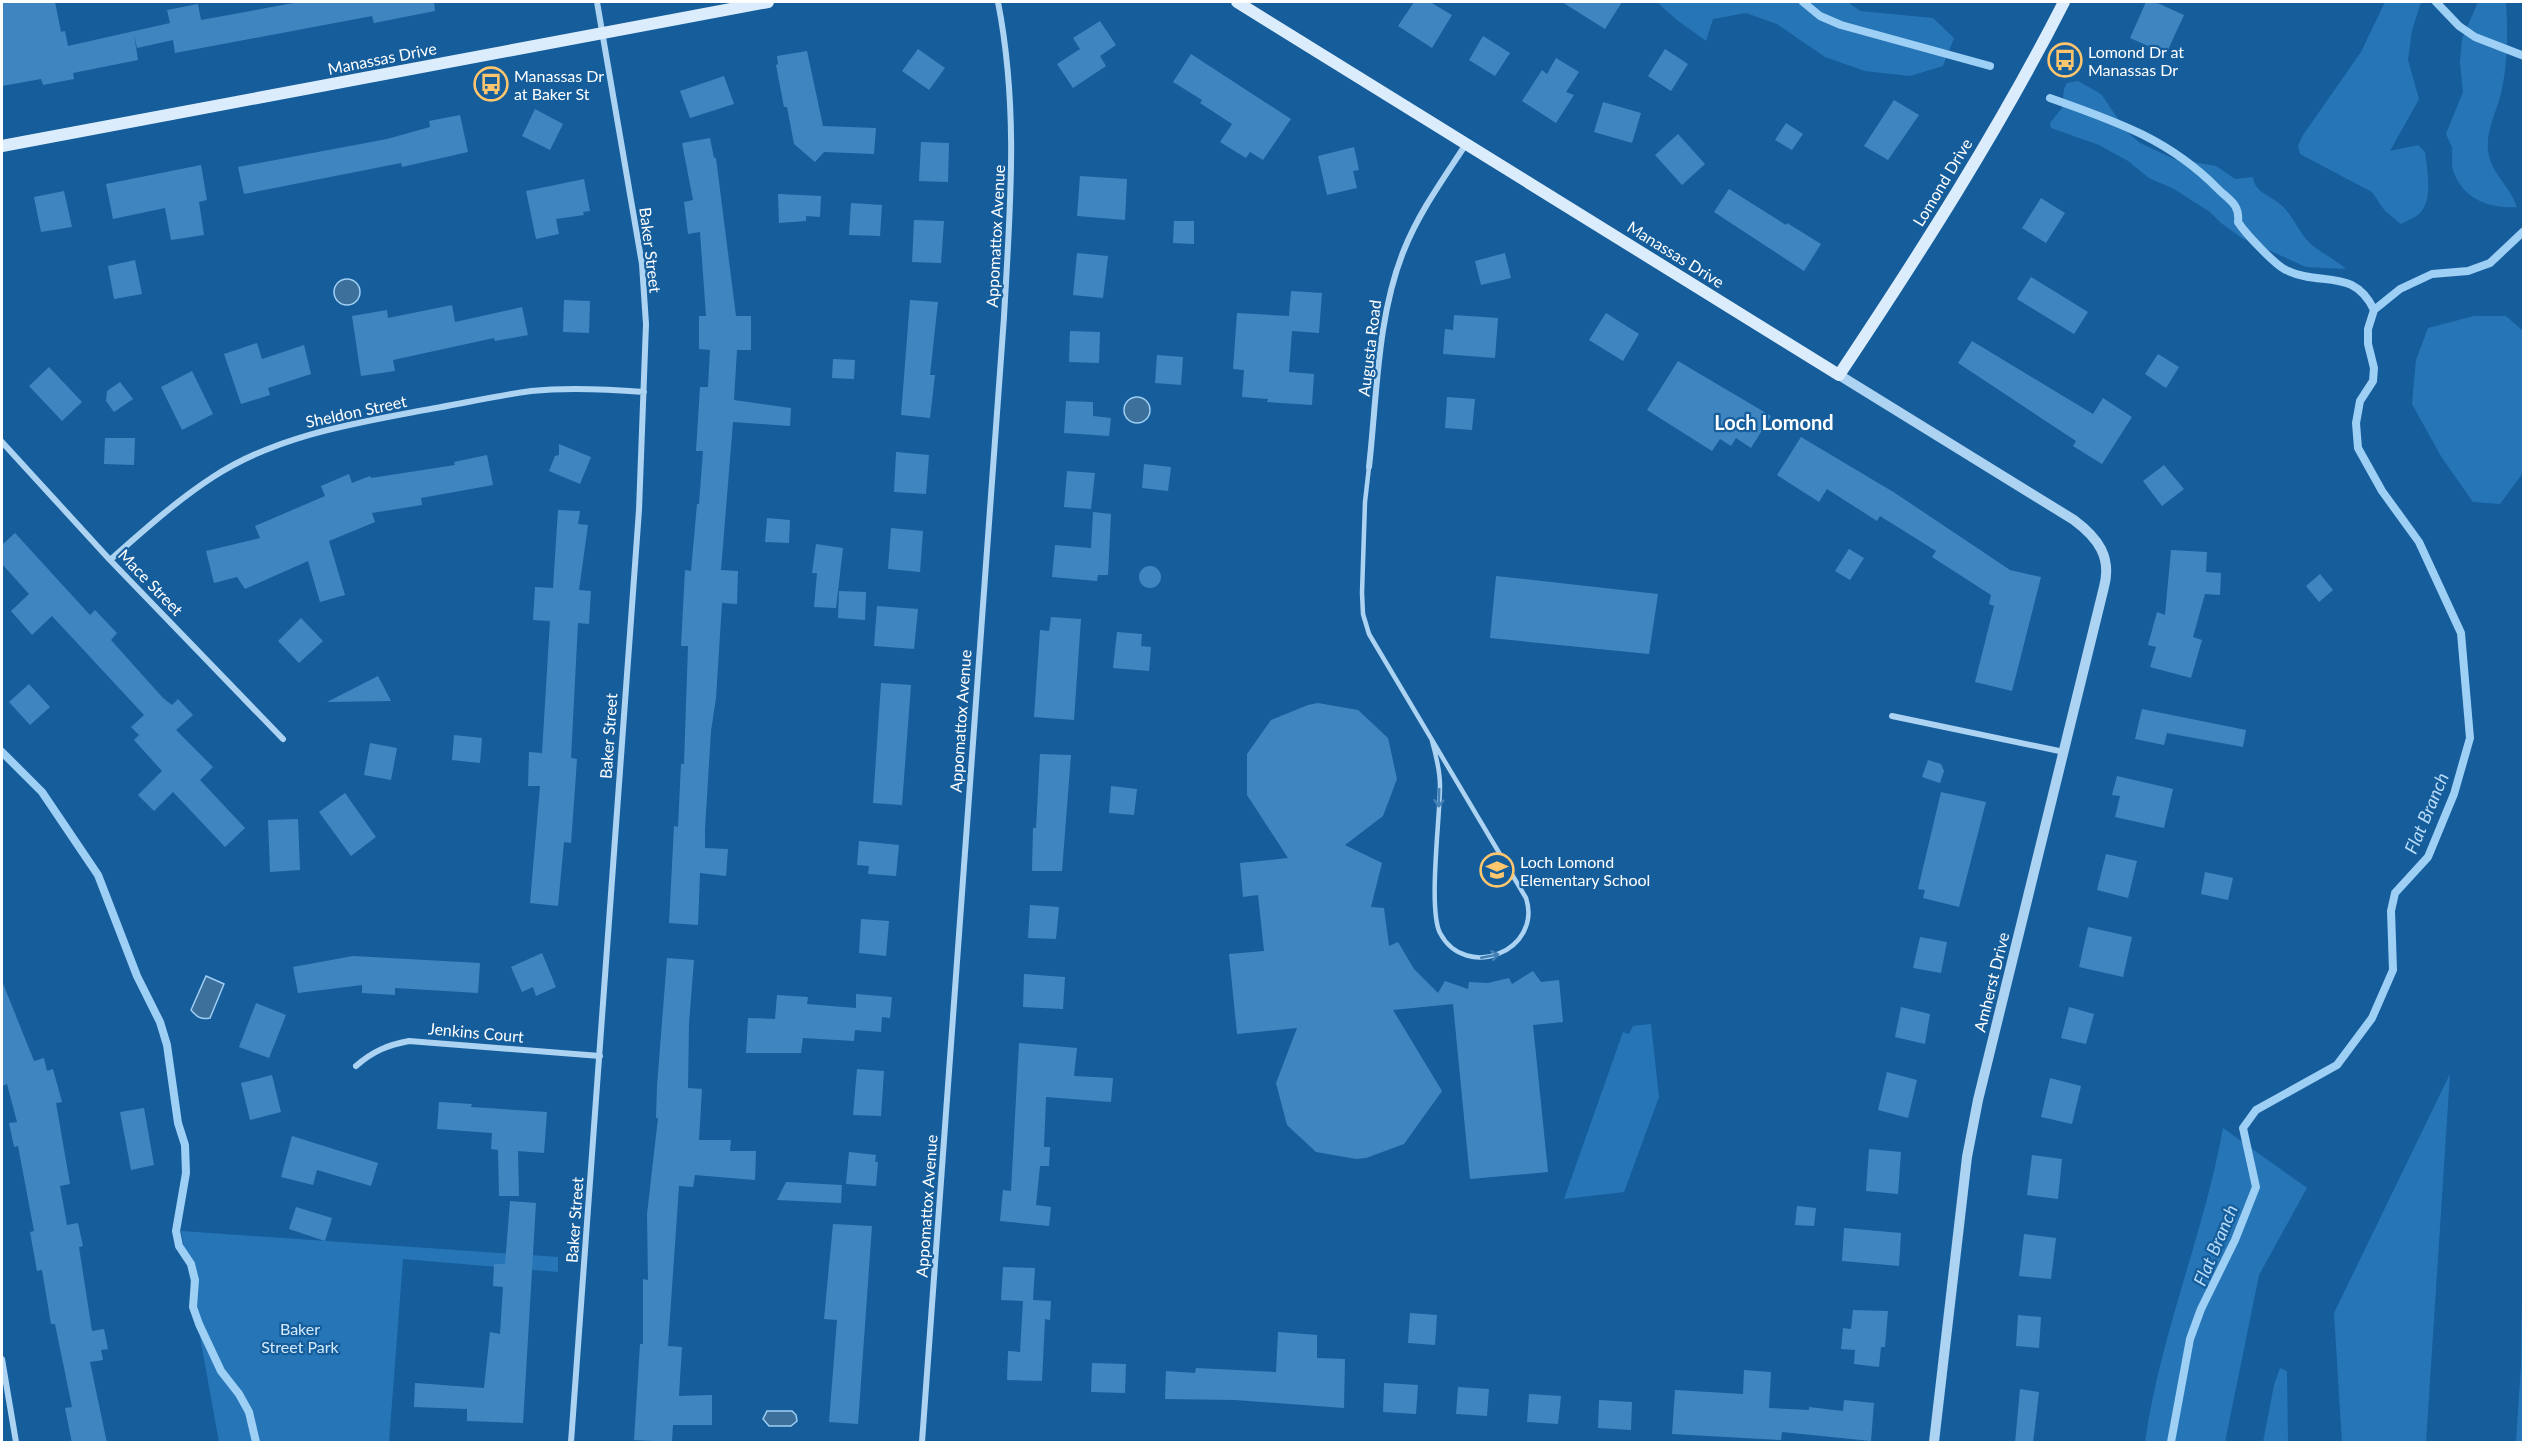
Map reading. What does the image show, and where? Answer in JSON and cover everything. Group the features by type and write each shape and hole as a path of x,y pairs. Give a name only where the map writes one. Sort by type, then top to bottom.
{"main road":[{"name":"Manassas Drive","path":"2,146 768,2"},
{"name":"Manassas Drive","path":"1238,2 1839,375"},
{"name":"Lomond Drive","path":"1839,375 1887,302 2001,117 2064,2"}],"street":[{"path":"597,2 603,33"},
{"name":"Appomattox Avenue","path":"922,1443 1004,317 1013,150 1010,81 998,2"},
{"name":"Baker Street","path":"571,1443 639,510 646,324 642,264 603,33"},
{"name":"Augusta Road","path":"1369,467 1385,317 1390,292 1403,251 1422,212 1466,144"},
{"name":"Manassas Drive","path":"1839,375 2065,514 2094,537"},
{"name":"Sheldon Street","path":"110,560 165,512 213,476 242,461 301,437 352,423 531,391 593,388 644,392"},
{"name":"Mace Street","path":"2,442 110,560 282,739"},
{"name":"Amherst Drive","path":"1934,1443 1969,1145 1978,1100 2107,575 2105,557 2094,537"},
{"path":"1892,716 2064,752"},
{"name":"Jenkins Court","path":"356,1066 369,1054 388,1045 409,1041 600,1056"},
{"path":"2,1359 16,1443"}],"lane":[{"path":"1369,467 1365,502 1362,593 1363,614 1369,634 1528,903 1527,921 1523,932 1517,942 1497,956 1486,958 1463,955 1445,940 1439,931 1435,908 1440,784 1432,741"}],"green space":[{"path":"1657,2 1848,2 1860,11 1933,18 1954,38 1943,66 1910,76 1865,71 1825,57 1777,24 1746,13 1713,19 1706,41"},
{"path":"2385,2 2421,2 2412,30 2408,60 2419,99 2390,151 2418,145 2425,152 2428,191 2425,206 2421,212 2401,224 2385,211 2372,192 2300,154 2298,146 2303,135 2361,52"},
{"path":"2478,2 2506,2 2505,73 2490,130 2488,151 2493,166 2517,207 2487,204 2470,195 2463,188 2453,170 2452,147 2446,134 2463,92 2460,63 2462,39"},
{"path":"2078,81 2101,94 2127,132 2140,143 2174,159 2216,166 2235,179 2253,177 2260,190 2286,209 2307,241 2346,269 2306,267 2242,238 2210,212 2174,189 2149,178 2128,161 2099,145 2051,128 2050,123 2062,108 2067,83"},
{"path":"2474,316 2506,316 2523,331 2523,473 2500,504 2473,502 2442,458 2412,404 2416,360 2428,328"},
{"path":"1651,1024 1659,1097 1624,1192 1564,1199 1623,1032 1629,1034 1633,1026"},
{"path":"2450,1074 2426,1442 2342,1442 2334,1313"},
{"path":"2223,1128 2307,1188 2259,1275 2225,1442 2145,1442 2161,1363 2205,1207"},
{"path":"2523,1223 2524,1442 2516,1442 2521,1365"},
{"name":"Baker Street Park","path":"181,1231 558,1257 558,1272 403,1259 389,1442 219,1442"},
{"path":"2280,1368 2287,1371 2288,1442 2263,1442 2274,1385"}],"shaded area":[{"path":"347,279 356,283 360,292 356,301 347,305 338,301 334,292 338,283"},
{"path":"1137,397 1146,401 1150,410 1146,419 1137,423 1128,419 1124,410 1128,401"},
{"path":"206,976 224,984 210,1018 204,1019 191,1010"},
{"path":"767,1411 792,1411 797,1421 791,1426 769,1426 763,1419"}],"building":[{"path":"2,2 55,2 61,32 65,31 68,46 170,23 167,10 198,4 201,20 299,2 434,2 435,11 374,23 372,16 175,53 173,40 137,48 134,34 138,60 73,73 74,79 43,85 41,79 2,86"},
{"path":"1414,2 1430,2 1452,15 1432,48 1398,26"},
{"path":"1562,2 1622,2 1605,29"},
{"path":"2146,2 2155,2 2184,15 2166,54 2130,38"},
{"path":"1100,21 1116,45 1100,56 1106,66 1073,88 1057,64 1080,49 1073,38"},
{"path":"1483,36 1510,53 1495,76 1469,60"},
{"path":"918,49 945,68 929,90 902,71"},
{"path":"1665,49 1688,64 1671,91 1648,76"},
{"path":"807,51 823,126 876,128 874,154 824,152 815,162 794,144 787,107 784,107 776,65 778,64 777,56"},
{"path":"1191,54 1291,119 1263,160 1250,152 1246,158 1220,142 1232,124 1200,103 1202,100 1173,82"},
{"path":"1556,58 1579,72 1566,92 1574,95 1556,123 1522,101 1542,70 1547,74"},
{"path":"724,76 734,104 690,118 680,91"},
{"path":"1894,100 1919,115 1888,160 1864,146"},
{"path":"1603,102 1641,113 1632,143 1594,132"},
{"path":"535,109 563,124 550,150 522,136"},
{"path":"460,115 468,152 402,167 401,163 244,194 238,167 387,139 430,127 429,121"},
{"path":"1786,123 1803,134 1792,150 1775,140"},
{"path":"1678,134 1705,164 1682,185 1655,155"},
{"path":"710,138 714,158 716,158 736,316 751,316 751,350 737,350 734,400 791,408 790,426 733,422 721,570 738,571 737,604 722,603 705,829 705,848 728,849 726,876 700,873 698,925 669,923 674,826 678,827 681,764 684,764 688,646 681,646 685,570 691,571 697,504 699,504 703,451 696,451 700,387 708,387 710,350 699,349 699,316 706,316 700,232 688,234 684,202 693,200 682,143"},
{"path":"921,142 949,143 948,182 919,181"},
{"path":"1354,147 1359,170 1353,171 1357,188 1327,195 1318,156"},
{"path":"201,165 207,200 199,202 204,235 171,240 165,208 113,219 106,184"},
{"path":"1080,176 1127,179 1125,220 1077,216"},
{"path":"584,179 590,211 583,212 584,215 556,219 559,234 536,239 526,191"},
{"path":"1729,189 1821,244 1804,271 1714,212"},
{"path":"64,191 72,227 41,232 34,197"},
{"path":"778,194 821,196 820,217 806,216 806,221 779,223"},
{"path":"2041,198 2065,213 2046,243 2022,228"},
{"path":"851,203 882,205 880,236 849,235"},
{"path":"914,220 944,221 941,263 912,262"},
{"path":"1174,221 1194,221 1194,244 1173,243"},
{"path":"1077,253 1108,256 1103,298 1073,295"},
{"path":"1505,253 1511,278 1481,285 1475,261"},
{"path":"135,260 142,294 114,299 108,266"},
{"path":"2031,277 2088,312 2074,334 2017,299"},
{"path":"1291,291 1322,293 1319,333 1292,331 1289,372 1314,374 1312,405 1267,402 1268,399 1242,397 1244,370 1233,369 1237,313 1289,316"},
{"path":"564,300 590,301 589,333 563,332"},
{"path":"910,300 938,302 930,375 935,375 930,418 901,415"},
{"path":"452,305 455,322 522,307 528,335 495,341 494,338 393,360 395,371 361,376 352,316 387,310 388,318"},
{"path":"1606,313 1639,334 1623,361 1589,340"},
{"path":"1454,315 1498,318 1495,358 1443,354 1445,329 1453,330"},
{"path":"1070,331 1100,332 1099,363 1069,362"},
{"path":"1972,341 2093,414 2103,398 2132,417 2102,464 2073,446 2076,441 1958,363"},
{"path":"257,343 262,359 304,345 311,374 268,388 270,395 241,404 224,354"},
{"path":"2158,354 2179,367 2166,388 2145,374"},
{"path":"1157,355 1183,357 1181,385 1155,383"},
{"path":"833,359 855,360 854,379 832,378"},
{"path":"1678,361 1771,416 1751,448 1736,438 1731,446 1720,439 1712,451 1647,410"},
{"path":"49,367 82,402 62,421 29,386"},
{"path":"192,371 213,414 182,430 161,387"},
{"path":"120,382 133,399 114,412 106,401 107,391"},
{"path":"1447,397 1475,399 1472,430 1445,428"},
{"path":"1066,401 1093,402 1093,416 1111,418 1109,436 1064,433"},
{"path":"1801,437 1895,493 2010,570 2041,577 2012,691 1975,682 1994,606 1989,604 1991,595 1932,557 1936,551 1880,516 1877,521 1827,489 1819,502 1777,475"},
{"path":"105,438 135,438 134,465 104,464"},
{"path":"559,444 591,457 580,484 549,471 555,456 559,455"},
{"path":"896,452 929,455 926,494 894,492"},
{"path":"487,455 493,485 421,498 422,505 372,513 375,522 329,541 345,595 320,602 308,561 245,589 237,577 214,583 206,551 260,538 255,526 325,496 321,486 349,474 352,483 370,476 371,478 455,465 454,462"},
{"path":"1144,464 1171,467 1168,491 1142,488"},
{"path":"2164,465 2184,489 2162,506 2143,481"},
{"path":"1067,471 1095,473 1091,509 1064,507"},
{"path":"558,510 580,511 578,524 588,525 579,590 591,591 589,624 578,623 571,758 577,759 575,788 571,843 564,842 558,906 530,903 540,786 528,786 529,752 542,753 550,621 533,620 535,587 553,588"},
{"path":"1093,512 1111,514 1108,575 1098,575 1097,581 1052,577 1055,545 1091,548"},
{"path":"767,518 790,520 789,543 765,542"},
{"path":"891,528 923,531 920,572 888,569"},
{"path":"15,533 90,615 95,610 117,633 111,640 163,698 172,705 178,699 193,715 176,730 213,767 200,780 245,828 225,847 173,792 154,811 138,795 162,771 134,740 139,735 131,727 144,715 52,616 32,635 11,611 29,594 2,564 2,545"},
{"path":"816,544 843,548 836,608 814,607 817,573 812,573"},
{"path":"1849,549 1864,558 1850,580 1835,571"},
{"path":"2171,550 2207,552 2206,572 2221,573 2220,595 2205,594 2193,637 2202,640 2191,678 2150,667 2156,647 2148,645 2157,612 2165,615"},
{"path":"1150,566 1158,569 1161,577 1158,585 1150,588 1142,585 1139,577 1142,569"},
{"path":"2320,574 2333,590 2319,602 2306,586"},
{"path":"1496,576 1658,594 1649,654 1490,638"},
{"path":"839,591 866,592 865,620 838,618"},
{"path":"877,606 918,609 914,649 874,646"},
{"path":"1051,617 1081,619 1074,720 1034,717 1040,630 1049,631"},
{"path":"301,618 323,641 299,663 278,641"},
{"path":"1117,632 1142,634 1141,646 1151,647 1149,671 1113,668"},
{"path":"378,676 391,701 327,702"},
{"path":"881,683 911,685 902,805 873,803"},
{"path":"29,684 50,707 30,725 9,702"},
{"path":"1318,703 1358,710 1388,738 1397,779 1383,816 1345,845 1382,863 1371,907 1384,908 1389,946 1398,942 1414,969 1438,993 1445,981 1468,989 1469,982 1488,983 1509,978 1512,984 1533,971 1541,982 1559,980 1563,1022 1533,1025 1548,1172 1470,1179 1453,1004 1393,1010 1442,1091 1404,1144 1366,1158 1356,1159 1316,1152 1287,1125 1276,1083 1297,1028 1237,1034 1229,954 1264,951 1258,895 1243,897 1240,863 1288,858 1247,795 1247,754 1271,720"},
{"path":"2142,709 2246,730 2243,747 2167,733 2164,745 2135,739"},
{"path":"454,735 482,738 480,763 452,760"},
{"path":"370,743 397,748 391,780 364,775"},
{"path":"1040,754 1071,755 1062,871 1032,871 1033,828 1036,828"},
{"path":"1928,760 1941,764 1944,771 1940,783 1922,777"},
{"path":"2117,776 2173,789 2164,828 2115,817 2120,796 2112,795"},
{"path":"1111,786 1137,789 1134,815 1109,813"},
{"path":"1941,792 1986,802 1959,907 1923,898 1925,890 1918,889"},
{"path":"345,793 376,837 351,856 319,812"},
{"path":"298,819 300,870 270,872 268,820"},
{"path":"859,841 899,845 896,876 868,874 869,866 857,865"},
{"path":"2106,854 2137,861 2128,898 2097,890"},
{"path":"2205,872 2233,878 2228,900 2201,894"},
{"path":"1030,905 1059,907 1056,939 1028,938"},
{"path":"861,919 889,921 886,956 859,953"},
{"path":"2088,927 2132,937 2123,977 2079,967"},
{"path":"1920,937 1947,942 1941,973 1913,968"},
{"path":"542,953 556,987 536,996 533,987 522,992 511,967"},
{"path":"353,956 480,963 478,993 395,988 395,995 362,993 362,985 298,993 293,967"},
{"path":"667,958 694,960 689,1023 688,1088 702,1089 699,1140 731,1140 730,1151 756,1151 755,1180 695,1175 693,1187 679,1186 668,1346 682,1347 679,1396 712,1395 712,1425 673,1425 672,1442 634,1440 640,1344 643,1344 643,1279 648,1280 647,1214 658,1118 656,1118 657,1086"},
{"path":"1024,974 1065,977 1063,1009 1023,1007"},
{"path":"2,981 34,1061 44,1058 47,1071 53,1069 62,1102 56,1103 70,1184 60,1186 67,1225 78,1223 83,1246 79,1247 92,1331 104,1329 108,1349 101,1350 103,1360 90,1362 107,1443 72,1443 65,1408 72,1407 55,1324 51,1324 42,1270 37,1271 30,1232 34,1231 18,1146 14,1147 9,1123 17,1122 7,1084 2,1086"},
{"path":"856,994 892,997 890,1018 882,1017 881,1032 855,1030 854,1041 803,1038 801,1053 746,1053 748,1018 775,1019 777,995 808,997 807,1004 856,1008"},
{"path":"256,1003 286,1015 269,1058 239,1047"},
{"path":"1901,1007 1930,1014 1925,1044 1895,1037"},
{"path":"2069,1007 2094,1014 2086,1044 2061,1038"},
{"path":"1019,1043 1077,1048 1074,1076 1113,1078 1111,1102 1046,1097 1044,1147 1050,1147 1049,1166 1040,1166 1036,1205 1051,1207 1049,1226 1000,1221 1003,1190 1011,1191"},
{"path":"857,1069 884,1071 881,1116 853,1115"},
{"path":"1887,1072 1917,1080 1908,1118 1878,1110"},
{"path":"272,1075 281,1112 250,1120 241,1083"},
{"path":"2050,1078 2081,1086 2072,1124 2041,1117"},
{"path":"439,1102 472,1104 471,1107 547,1112 544,1153 518,1151 519,1196 499,1196 498,1150 491,1149 492,1133 437,1129"},
{"path":"144,1108 154,1165 131,1170 120,1112"},
{"path":"292,1136 378,1163 371,1186 317,1170 313,1185 281,1177"},
{"path":"1869,1149 1901,1152 1898,1194 1866,1191"},
{"path":"849,1152 876,1155 875,1162 878,1162 876,1186 846,1184"},
{"path":"2032,1155 2062,1159 2058,1199 2027,1195"},
{"path":"786,1182 842,1185 841,1203 777,1200"},
{"path":"510,1201 536,1203 523,1423 467,1421 467,1409 414,1407 415,1383 484,1388 490,1332 500,1334 503,1287 493,1286 494,1264 505,1264"},
{"path":"1797,1206 1816,1208 1814,1226 1795,1225"},
{"path":"296,1207 332,1218 325,1241 289,1229"},
{"path":"833,1224 872,1226 858,1424 829,1422 837,1320 824,1319"},
{"path":"1844,1228 1901,1233 1899,1266 1842,1261"},
{"path":"2024,1234 2056,1238 2051,1279 2019,1276"},
{"path":"1003,1267 1035,1268 1033,1300 1051,1301 1050,1320 1045,1319 1042,1381 1007,1380 1008,1351 1020,1352 1023,1301 1001,1300"},
{"path":"1853,1310 1888,1311 1885,1347 1881,1347 1879,1367 1854,1364 1855,1350 1841,1349 1843,1328 1851,1329"},
{"path":"1410,1313 1437,1315 1435,1345 1408,1343"},
{"path":"2018,1315 2041,1317 2039,1348 2016,1346"},
{"path":"1278,1332 1317,1335 1317,1358 1345,1359 1344,1408 1235,1400 1165,1399 1166,1371 1195,1373 1196,1368 1276,1372"},
{"path":"1092,1363 1126,1364 1125,1393 1091,1392"},
{"path":"1744,1370 1771,1372 1769,1408 1809,1410 1809,1407 1843,1411 1844,1400 1874,1403 1871,1441 1782,1432 1781,1440 1672,1434 1675,1390 1743,1394"},
{"path":"1384,1383 1418,1385 1416,1414 1383,1412"},
{"path":"1458,1387 1489,1389 1487,1416 1456,1414"},
{"path":"2020,1389 2039,1392 2033,1443 2015,1443"},
{"path":"1529,1394 1561,1396 1558,1424 1527,1422"},
{"path":"1599,1400 1632,1402 1631,1430 1598,1428"}],"waterway":[{"path":"1803,2 1820,16 1841,25 1990,66"},
{"path":"2436,2 2459,26 2475,37 2524,56"},
{"path":"2050,98 2140,133 2180,157 2233,203 2237,211 2238,222 2260,248 2281,267 2299,275 2347,283 2357,288 2374,310"},
{"name":"Flat Branch","path":"2171,1442 2190,1339 2201,1309 2235,1240 2256,1187 2243,1128 2256,1110 2337,1065 2372,1018 2393,970 2391,911 2395,893 2428,857 2454,794 2470,738 2461,633 2419,542 2382,491 2358,448 2356,423 2360,401 2373,381 2374,368 2368,344 2368,329 2374,310 2400,289 2432,274 2468,271 2490,263 2524,231"},
{"path":"2,752 42,792 98,875 137,976 160,1022 167,1045 178,1123 185,1145 186,1173 176,1231 179,1246 191,1264 195,1280 193,1307 199,1324 221,1371 239,1394 249,1412 256,1442"}],"place":[{"name":"Lomond Dr at Manassas Dr","path":"2065,60"},
{"name":"Manassas Dr at Baker St","path":"491,84"},
{"name":"Loch Lomond Elementary School","path":"1497,870"}],"district":[{"name":"Loch Lomond","path":"1774,422"}]}
